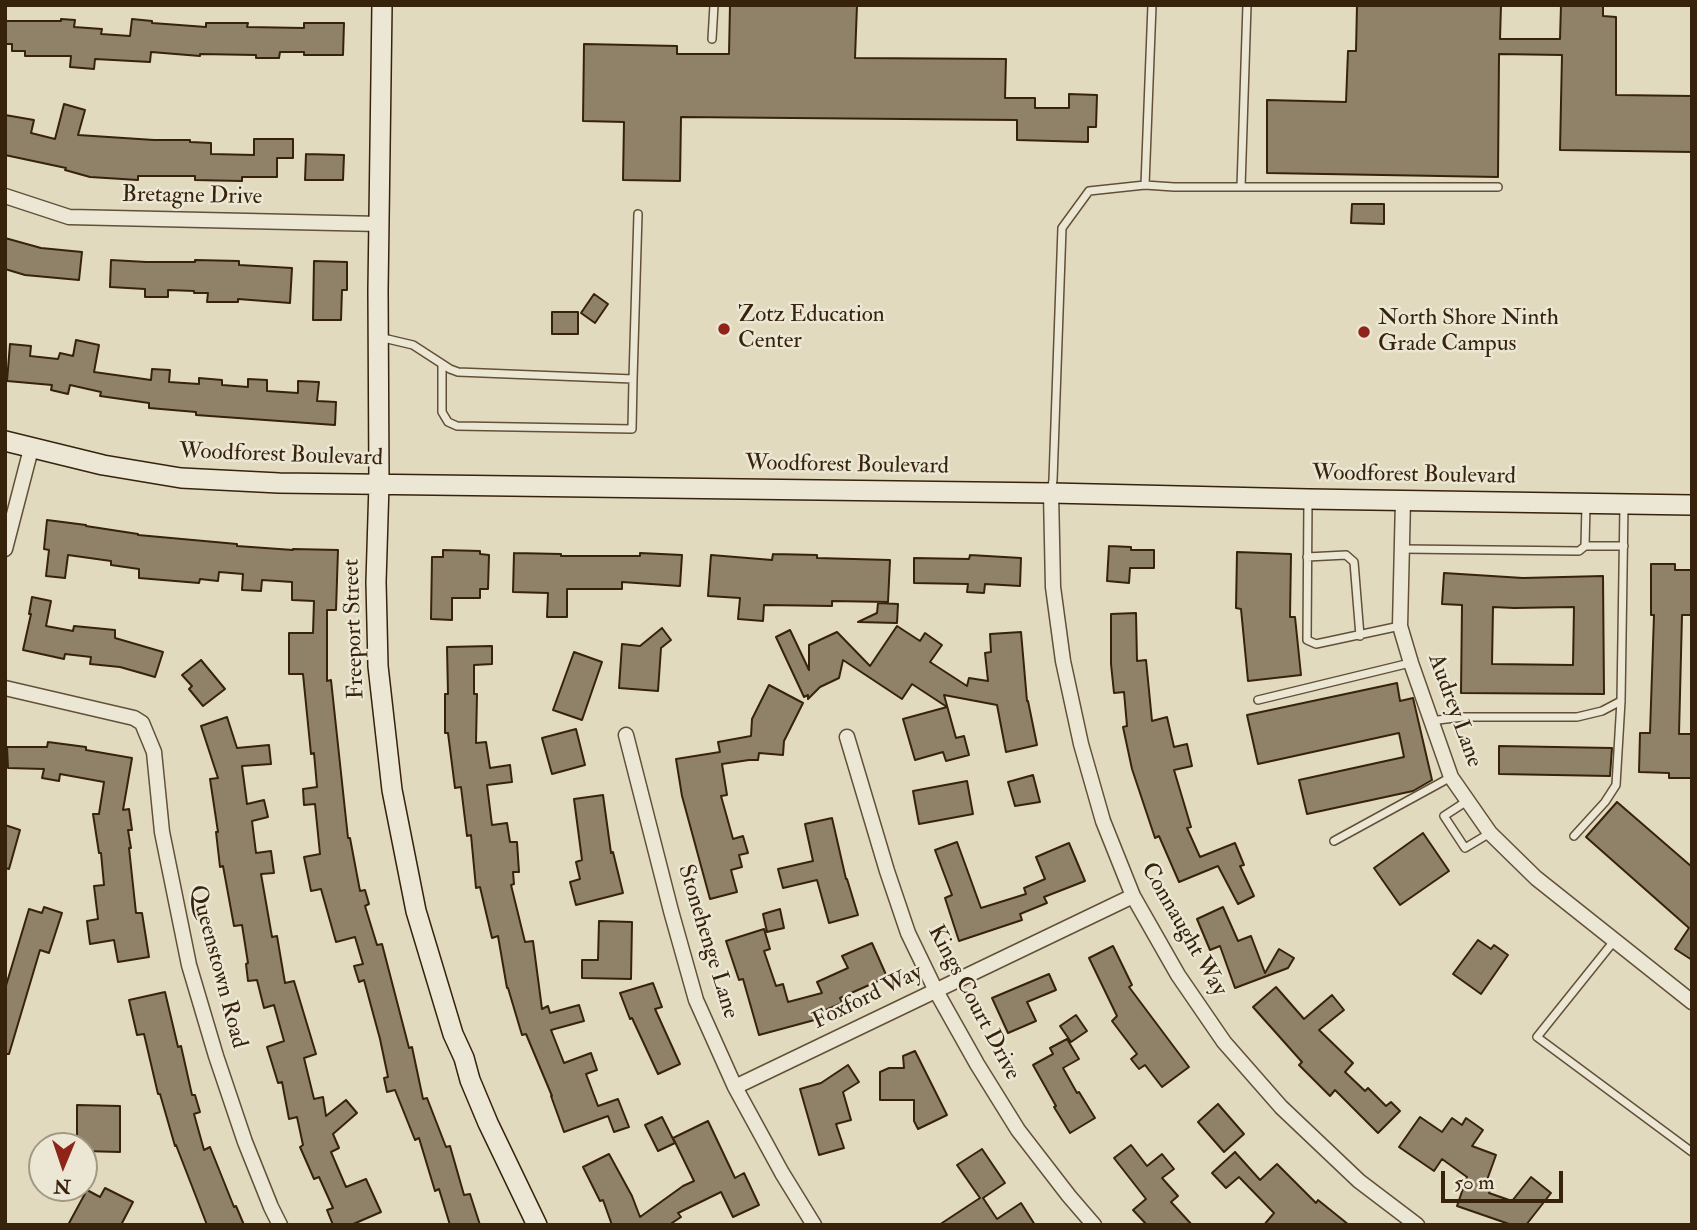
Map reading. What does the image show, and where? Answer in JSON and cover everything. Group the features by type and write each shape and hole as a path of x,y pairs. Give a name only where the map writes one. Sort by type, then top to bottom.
{"main road":[{"name":"Freeport Street","path":"382,5 376,582 378,666 392,790 416,911 453,1034 488,1123 537,1225"},
{"name":"Woodforest Boulevard","path":"5,441 103,465 181,478 279,483 1692,505"}],"street":[{"name":"Bretagne Drive","path":"5,196 69,216 380,224"},
{"path":"5,548 31,449"},
{"name":"Connaught Way","path":"1051,493 1053,587 1063,661 1081,744 1103,821 1133,896 1178,975 1224,1042 1291,1116 1359,1181 1417,1225"},
{"name":"Audrey Lane","path":"1403,500 1400,626 1451,777 1489,833 1536,878 1692,1002"},
{"name":"Queenstown Road","path":"5,688 134,718 142,723 154,752 162,832 189,965 245,1142 280,1225"},
{"name":"Stonehenge Lane","path":"626,735 696,1000 735,1087 814,1225"},
{"name":"Kings Court Drive","path":"847,737 908,933 936,991 976,1065 1018,1130 1094,1225"},
{"name":"Foxford Way","path":"735,1087 1133,896"}],"lane":[{"path":"712,39 714,5"},
{"path":"1145,185 1152,5"},
{"path":"1241,187 1247,5"},
{"path":"1051,493 1062,228 1089,191 1145,185 1498,187"},
{"path":"442,364 442,412 448,422 457,426 632,429 638,214"},
{"path":"379,337 413,345 458,372 633,379"},
{"path":"1308,499 1307,640 1316,645 1400,626"},
{"path":"1402,549 1579,551 1585,546 1586,503"},
{"path":"1574,836 1605,802 1616,785 1621,701 1624,504"},
{"path":"1585,546 1624,546"},
{"path":"1307,556 1346,555 1354,562 1360,636"},
{"path":"1258,700 1411,663"},
{"path":"1432,723 1463,717 1577,717 1602,711 1621,701"},
{"path":"1334,841 1451,777"},
{"path":"1467,801 1444,816 1465,848 1489,833"},
{"path":"1615,940 1538,1038 1692,1152"}],"building":[{"path":"730,5 857,5 855,58 1006,59 1005,98 1035,98 1035,108 1069,108 1069,94 1097,95 1096,127 1088,127 1088,142 1017,140 1017,120 681,117 680,181 623,180 624,122 583,121 584,44 677,46 677,54 729,54"},
{"path":"1357,5 1501,5 1500,39 1560,39 1561,5 1603,5 1603,16 1616,17 1616,95 1692,96 1692,152 1560,150 1562,55 1499,54 1498,177 1267,173 1267,100 1346,102 1348,51 1356,51"},
{"path":"132,19 206,27 206,23 248,23 247,27 304,28 304,23 344,23 343,55 280,52 279,58 256,58 256,55 200,56 151,52 150,62 95,59 94,69 70,67 71,56 25,56 25,51 12,51 12,44 5,44 5,21 75,20 74,27 102,29 101,34 130,36"},
{"path":"64,104 85,110 78,135 190,140 211,143 211,154 254,155 254,139 293,139 293,158 277,158 277,177 242,177 242,181 195,180 195,176 138,176 138,180 90,177 65,170 66,168 5,155 5,115 34,120 31,133 55,139"},
{"path":"306,154 344,155 343,180 305,180"},
{"path":"1352,204 1384,204 1384,224 1351,223"},
{"path":"5,238 41,248 82,252 79,280 25,275 5,269"},
{"path":"111,260 239,261 239,265 292,268 290,303 238,299 238,302 207,302 208,293 194,291 168,290 168,297 145,297 145,289 110,287"},
{"path":"314,261 347,262 347,290 342,290 341,320 313,320"},
{"path":"594,294 608,304 595,323 581,313"},
{"path":"552,312 578,312 578,334 552,334"},
{"path":"76,340 99,345 94,372 151,380 152,369 170,370 169,382 199,384 199,378 222,380 222,385 248,387 248,379 267,380 267,391 298,393 298,381 319,382 317,401 336,402 335,425 196,415 196,412 149,408 149,403 100,396 101,392 70,385 68,394 51,390 52,385 7,381 10,344 31,346 30,356 58,359 60,353 73,356"},
{"path":"47,520 138,535 237,546 338,550 336,610 327,610 327,681 331,680 348,838 360,891 365,890 369,904 365,906 377,945 382,944 409,1048 412,1047 423,1099 427,1098 446,1147 450,1146 464,1195 470,1194 480,1225 450,1225 439,1189 435,1191 419,1138 415,1140 395,1090 387,1092 384,1078 388,1077 380,1039 364,980 359,982 354,966 363,964 355,937 336,942 321,889 311,891 304,857 320,854 315,804 304,805 303,789 317,787 303,674 289,674 289,633 313,633 314,601 292,600 292,582 262,580 261,591 242,590 243,574 219,572 218,581 200,579 199,583 139,578 139,569 111,565 111,561 68,555 65,578 46,576 49,550 44,549"},
{"path":"1109,546 1154,550 1154,568 1130,568 1129,583 1107,581"},
{"path":"443,550 480,551 480,554 489,555 488,589 480,589 480,598 452,598 452,620 431,619 432,557 443,557"},
{"path":"1237,552 1291,554 1290,617 1295,617 1301,675 1248,681 1241,609 1236,608"},
{"path":"514,553 561,556 640,556 640,553 682,555 680,586 622,582 622,589 567,589 567,617 547,617 548,593 513,592"},
{"path":"773,554 890,560 888,602 832,601 832,606 764,605 763,621 738,619 740,598 708,596 711,555 772,560"},
{"path":"970,555 1021,558 1020,586 985,584 984,593 967,592 968,584 914,583 914,558 969,559"},
{"path":"1651,564 1675,564 1675,570 1692,570 1692,615 1682,615 1679,734 1692,734 1691,778 1669,778 1669,773 1639,772 1640,733 1650,733 1654,615 1651,615"},
{"path":"1444,573 1523,578 1603,576 1604,694 1461,693 1462,605 1442,604","holes":["1493,607 1574,607 1573,665 1492,664"]},
{"path":"32,597 51,601 46,626 73,631 74,626 115,630 115,638 163,652 155,677 120,667 90,664 91,657 65,654 64,659 23,650"},
{"path":"878,603 898,604 897,623 858,622 877,613"},
{"path":"1136,613 1137,661 1146,660 1152,721 1167,717 1174,747 1187,744 1192,766 1174,770 1191,827 1187,828 1200,857 1235,843 1244,865 1240,866 1254,896 1238,904 1218,866 1179,882 1159,836 1155,838 1132,769 1123,727 1127,726 1124,692 1114,693 1111,664 1111,614"},
{"path":"897,626 920,641 925,633 942,645 930,662 967,686 969,678 988,681 985,653 991,652 990,634 1021,632 1027,701 1037,745 1006,752 997,705 944,695 956,738 964,736 969,755 946,761 943,752 915,760 903,719 947,707 912,684 902,699 843,660 839,678 820,687 808,699 808,695 804,697 776,637 790,630 809,670 809,645 837,632 870,666"},
{"path":"662,628 671,640 661,648 658,691 619,688 622,644 640,646"},
{"path":"492,646 492,664 474,665 474,694 477,694 476,743 486,742 490,768 510,765 512,782 487,785 492,825 507,823 510,842 517,842 519,872 513,872 514,884 511,885 525,942 533,941 542,1009 548,1006 550,1013 579,1005 584,1021 551,1030 564,1063 591,1053 597,1070 586,1074 598,1106 618,1099 629,1127 614,1132 608,1116 564,1132 526,1034 522,1035 507,988 498,936 492,938 480,887 476,888 471,835 467,836 461,787 455,788 448,733 445,733 447,647"},
{"path":"574,652 602,662 582,720 553,710"},
{"path":"201,660 225,689 203,706 189,689 192,686 182,675"},
{"path":"1397,683 1400,701 1413,698 1432,780 1413,791 1307,814 1299,780 1404,757 1399,733 1258,764 1247,715"},
{"path":"769,685 803,703 784,741 783,755 759,753 758,760 722,764 727,795 721,796 733,839 743,836 748,853 739,855 742,867 731,870 737,892 710,899 682,796 676,759 720,752 718,742 751,736 752,719"},
{"path":"227,717 237,748 269,745 271,764 242,766 247,804 264,800 268,817 252,821 256,853 271,851 274,873 261,874 272,937 277,936 285,983 294,981 316,1054 304,1058 314,1099 323,1097 326,1116 346,1100 357,1113 333,1134 339,1148 331,1152 346,1187 366,1179 381,1212 351,1225 333,1225 327,1210 333,1208 319,1177 314,1179 300,1147 303,1145 297,1117 289,1119 282,1082 278,1083 267,1047 284,1041 274,1005 264,1008 257,980 248,981 242,925 234,926 223,866 220,867 210,779 218,778 201,726"},
{"path":"576,729 585,765 552,774 542,738"},
{"path":"48,742 86,747 86,750 132,758 123,810 129,809 132,830 128,830 129,848 136,913 142,913 149,957 118,962 114,940 90,944 87,921 98,919 94,886 104,885 93,814 99,814 104,782 60,774 59,781 42,778 44,769 8,768 7,747 47,747"},
{"path":"1499,746 1612,748 1610,776 1499,774"},
{"path":"1033,775 1040,802 1015,806 1008,782"},
{"path":"967,781 973,814 919,824 913,791"},
{"path":"603,795 611,853 613,852 623,893 576,905 570,882 580,879 576,862 582,860 574,799"},
{"path":"1617,802 1692,867 1692,960 1675,949 1689,928 1586,837"},
{"path":"832,818 846,879 858,915 829,923 817,880 783,888 778,869 813,861 805,824"},
{"path":"5,825 20,830 9,869 5,868"},
{"path":"1423,833 1449,871 1400,905 1374,868"},
{"path":"957,842 981,908 1026,894 1024,888 1045,879 1036,857 1069,843 1085,881 1044,897 1047,903 1020,914 1022,920 959,941 945,898 952,895 935,850"},
{"path":"44,907 62,913 49,953 40,950 9,1054 5,1054 5,989 29,909 42,913"},
{"path":"1223,907 1238,941 1251,936 1265,973 1279,949 1294,958 1288,968 1235,988 1220,946 1210,950 1197,919"},
{"path":"780,909 784,928 767,932 763,914"},
{"path":"599,921 632,922 631,979 582,978 582,960 598,960"},
{"path":"764,929 770,949 764,951 776,986 783,984 788,1002 822,993 817,982 848,968 842,956 872,943 887,977 840,998 842,1003 821,1012 822,1018 759,1035 743,979 739,980 726,941"},
{"path":"1478,940 1491,949 1494,945 1508,955 1481,994 1453,974"},
{"path":"1113,946 1132,985 1129,987 1189,1067 1162,1087 1145,1065 1139,1069 1131,1059 1137,1054 1112,1021 1117,1016 1089,958"},
{"path":"1049,974 1056,990 1027,1002 1036,1021 1008,1033 992,998"},
{"path":"653,983 662,1007 655,1009 680,1064 658,1074 620,993"},
{"path":"1276,987 1304,1019 1332,995 1344,1010 1319,1030 1353,1063 1345,1072 1365,1091 1368,1088 1386,1106 1391,1102 1400,1111 1378,1133 1335,1090 1330,1096 1299,1065 1302,1062 1253,1007"},
{"path":"165,992 192,1095 195,1095 200,1112 194,1114 204,1150 210,1147 244,1225 207,1225 175,1146 158,1094 144,1034 137,1035 129,1000"},
{"path":"1076,1015 1087,1031 1071,1042 1060,1026"},
{"path":"1067,1039 1079,1059 1063,1068 1095,1118 1070,1133 1033,1065 1053,1054 1050,1048"},
{"path":"915,1051 947,1115 918,1129 914,1121 914,1100 880,1100 880,1072 889,1068 904,1068 903,1056"},
{"path":"848,1065 859,1082 843,1092 851,1120 836,1124 844,1148 819,1155 800,1089 821,1083"},
{"path":"1218,1104 1244,1134 1224,1152 1198,1122"},
{"path":"77,1105 120,1106 120,1152 98,1151 98,1132 77,1132"},
{"path":"662,1117 675,1143 658,1151 645,1125"},
{"path":"1420,1117 1442,1132 1452,1118 1462,1125 1466,1118 1483,1130 1472,1146 1496,1155 1487,1180 1493,1182 1489,1193 1512,1201 1531,1177 1551,1193 1526,1225 1512,1225 1457,1206 1467,1177 1442,1159 1434,1171 1399,1147"},
{"path":"708,1121 735,1178 744,1173 759,1205 733,1217 721,1192 678,1213 681,1217 669,1225 612,1225 603,1200 600,1201 583,1167 609,1154 640,1217 694,1181 673,1138"},
{"path":"1131,1145 1147,1166 1162,1154 1174,1169 1162,1178 1178,1196 1171,1202 1192,1225 1147,1225 1133,1210 1146,1199 1114,1158"},
{"path":"982,1149 1005,1183 983,1198 997,1219 1021,1203 1035,1225 939,1225 980,1198 957,1165"},
{"path":"1235,1152 1260,1180 1277,1164 1316,1203 1318,1200 1349,1225 1264,1225 1274,1213 1239,1177 1226,1188 1212,1173"},
{"path":"105,1188 133,1202 121,1225 68,1225 80,1202 98,1202 98,1196 100,1197"}],"place":[{"name":"Zotz Education Center","path":"724,329"},
{"name":"North Shore Ninth Grade Campus","path":"1364,332"}]}
